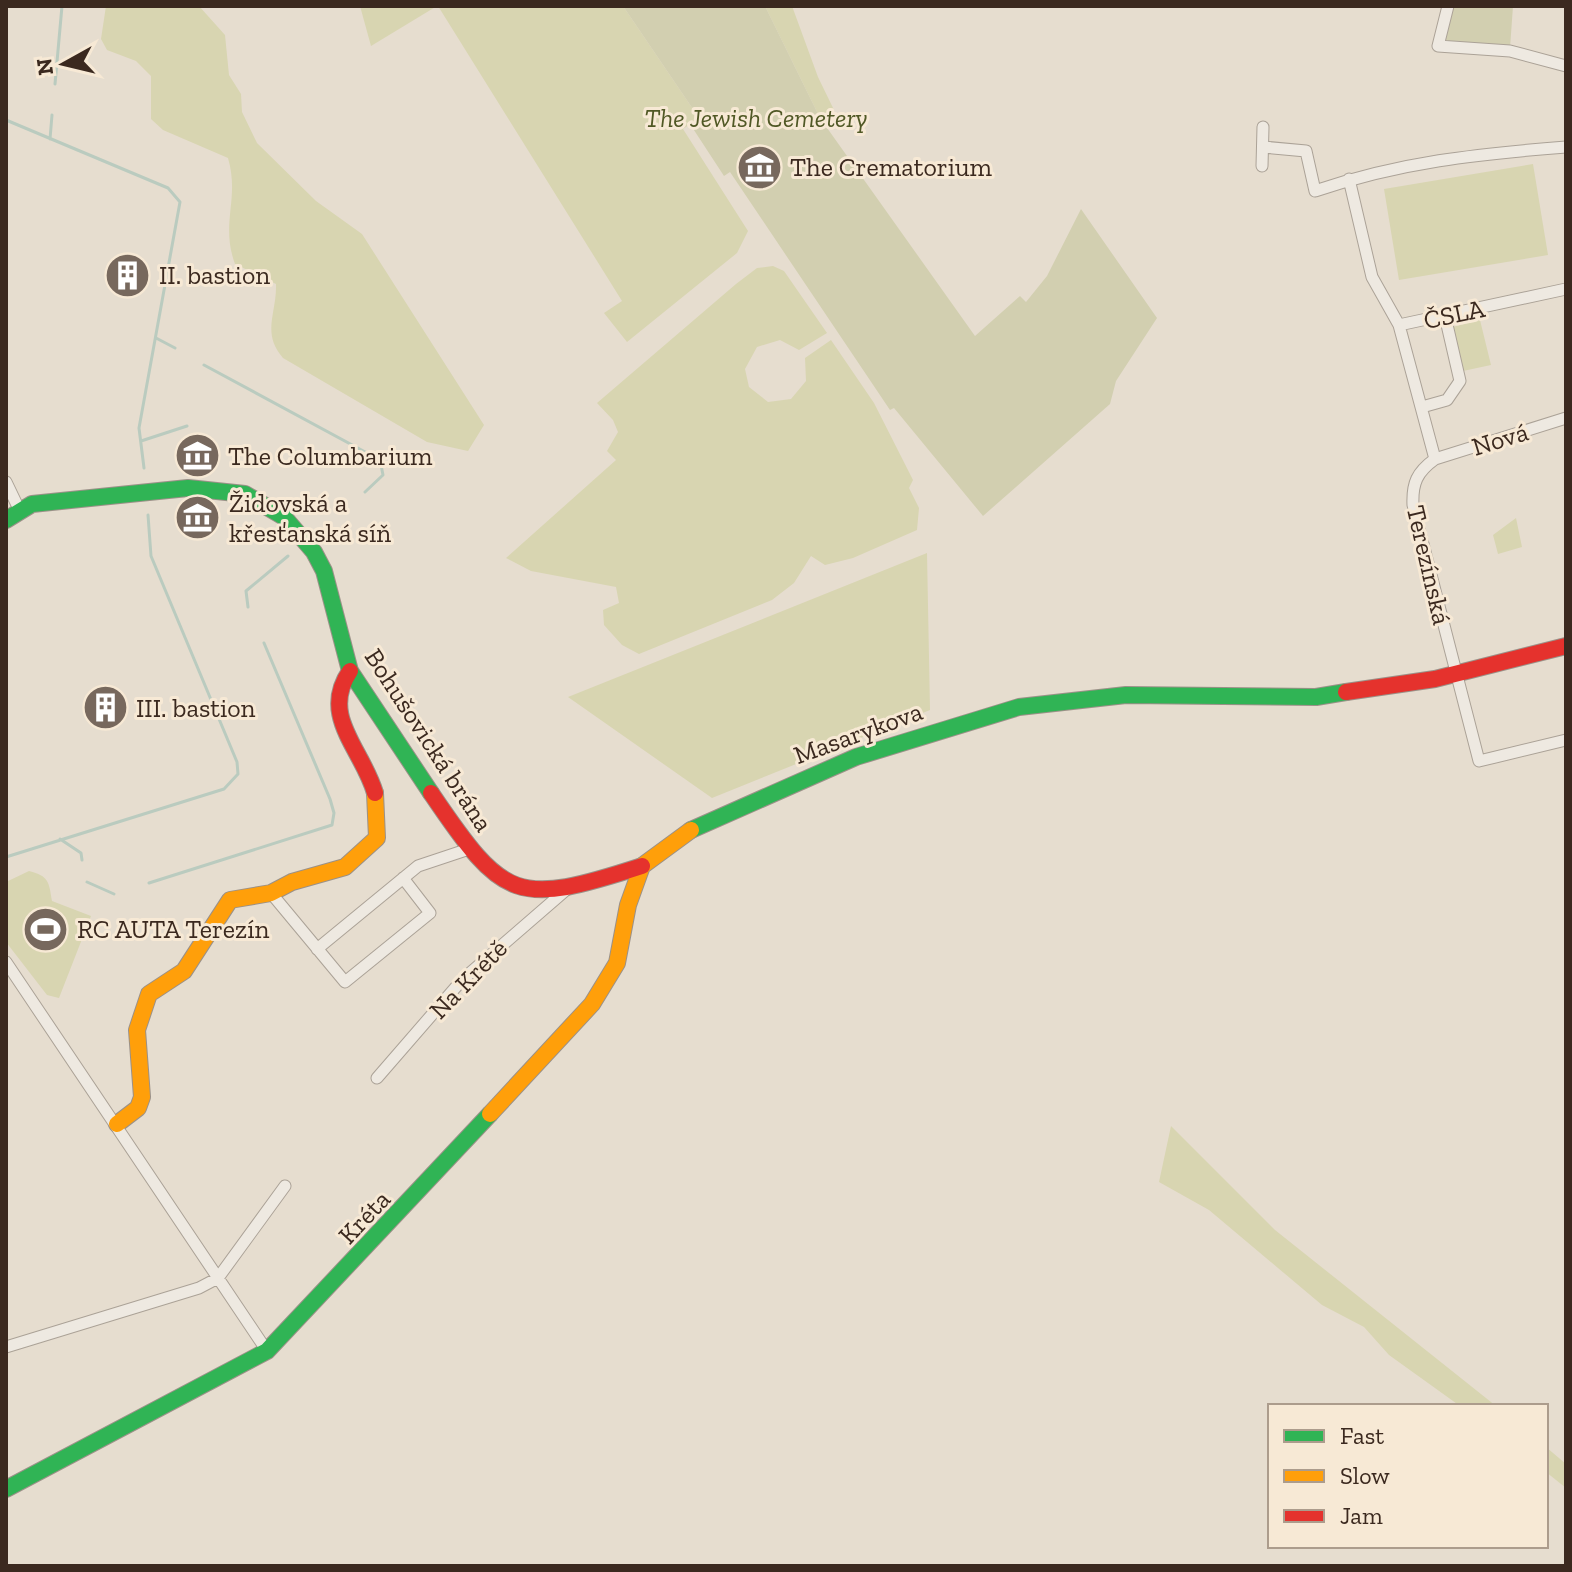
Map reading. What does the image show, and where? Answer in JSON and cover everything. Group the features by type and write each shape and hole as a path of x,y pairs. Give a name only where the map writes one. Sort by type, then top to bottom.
{"street":[{"path":"1448,6 1438,46 1510,51 1566,66"},
{"path":"1262,166 1263,127"},
{"path":"1263,147 1306,151 1315,191 1349,179 1459,155 1566,147"},
{"name":"ČSLA","path":"1349,179 1372,277 1399,325 1566,289"},
{"path":"1422,407 1447,400 1460,381 1445,316"},
{"path":"1399,325 1435,459"},
{"name":"Nová","path":"1435,459 1566,418"},
{"name":"Terezínská","path":"1435,459 1422,469 1412,486 1413,505 1479,761 1566,740"},
{"path":"6,482 12,515"},
{"name":"Bohušovická brána","path":"12,515 32,504 188,488 245,494 274,510 300,533 324,571 350,671 469,849 493,875 514,887 567,889 642,866"},
{"path":"1456,673 1566,646"},
{"path":"117,1124 138,1108 142,1097 137,1030 149,994 184,971 230,900 271,893 292,882 345,867 377,838 375,792 362,769 336,705 341,680 350,671"},
{"name":"Masarykova","path":"642,866 699,825 856,757 929,732 1019,707 1110,696 1316,697 1456,673"},
{"path":"317,949 418,866 469,849"},
{"name":"Kréta","path":"6,1489 267,1351 370,1246 592,1004 617,963 628,905 642,866"},
{"path":"271,893 345,982 430,913 403,878"},
{"name":"Na Krétě","path":"377,1078 462,980 567,889"},
{"path":"6,962 267,1351"},
{"path":"6,1347 199,1288 218,1278 285,1186"}],"shaded area":[{"path":"106,6 199,6 225,35 229,75 241,94 242,112 257,143 316,201 362,234 484,425 468,451 427,442 283,358 276,349 271,331 276,284 235,264 229,236 232,186 228,158 163,130 151,119 151,76 136,61 107,50 101,39"},
{"path":"360,6 437,6 371,46"},
{"path":"438,6 623,6 699,118 683,129 748,231 737,253 627,342 604,313 622,301"},
{"path":"765,6 792,6 818,77 834,110 820,118"},
{"path":"1533,164 1548,255 1399,280 1384,189"},
{"path":"773,266 784,271 827,333 799,350 780,340 757,347 745,369 749,387 768,402 791,399 806,381 805,358 831,340 874,403 913,480 909,488 919,508 917,530 853,558 825,565 811,556 794,583 772,600 639,654 622,645 604,625 603,610 619,603 616,587 531,571 506,558 616,460 607,451 618,432 613,420 597,403 736,284 757,268"},
{"path":"1480,320 1491,365 1463,371 1452,327"},
{"path":"1516,518 1522,547 1498,554 1493,535"},
{"path":"927,553 930,710 712,798 568,697"},
{"name":"RC AUTA Terezín","path":"29,871 47,881 52,901 91,916 59,998 47,995 6,942 6,882"},
{"path":"1171,1126 1275,1230 1493,1404 1457,1404 1389,1355 1364,1327 1322,1305 1209,1210 1159,1182"},
{"path":"1548,1449 1566,1464 1566,1488 1548,1474"}],"green space":[{"name":"The Jewish Cemetery","path":"623,6 765,6 820,118 975,336 1020,296 1026,302 1047,276 1081,209 1157,318 1116,381 1110,404 983,516 894,408 890,410 730,172 724,176 690,124 699,118"},
{"path":"1452,6 1513,6 1510,48 1444,44"}],"waterway":[{"path":"55,84 62,6"},
{"path":"50,139 52,115"},
{"path":"6,120 168,188 180,202 139,428 144,468"},
{"path":"156,338 175,348"},
{"path":"204,365 380,460 383,475 365,492"},
{"path":"141,441 187,426"},
{"path":"6,857 224,789 238,774 237,762 151,556 148,515"},
{"path":"248,607 246,591 288,556"},
{"path":"149,883 332,825 334,813 330,799 264,643"},
{"path":"60,839 81,853 82,860"},
{"path":"87,882 114,894"}],"traffic: fast":[{"path":"6,520 32,504 188,488 245,494 284,517 314,552 324,571 350,671 431,793"},
{"path":"691,830 856,757 1019,707 1126,695 1316,697 1346,692"},
{"path":"6,1489 267,1351 490,1114"}],"traffic: slow":[{"path":"117,1124 138,1108 142,1097 137,1030 149,994 184,971 230,900 271,893 292,882 345,867 377,838 375,793"},
{"path":"490,1114 592,1004 617,963 628,905 642,866 691,830"}],"traffic: jam":[{"path":"1346,692 1435,679 1566,646"},
{"path":"350,671 342,687 339,703 341,718 375,793"},
{"path":"431,793 477,856 497,874 517,885 539,889 566,887 642,866"}],"place":[{"name":"The Crematorium","path":"759,167"},
{"name":"II. bastion","path":"128,275"},
{"name":"The Columbarium","path":"197,456"},
{"name":"Židovská a křesťanská síň","path":"198,518"},
{"name":"III. bastion","path":"105,708"},
{"name":"RC AUTA Terezín","path":"46,929"}]}
